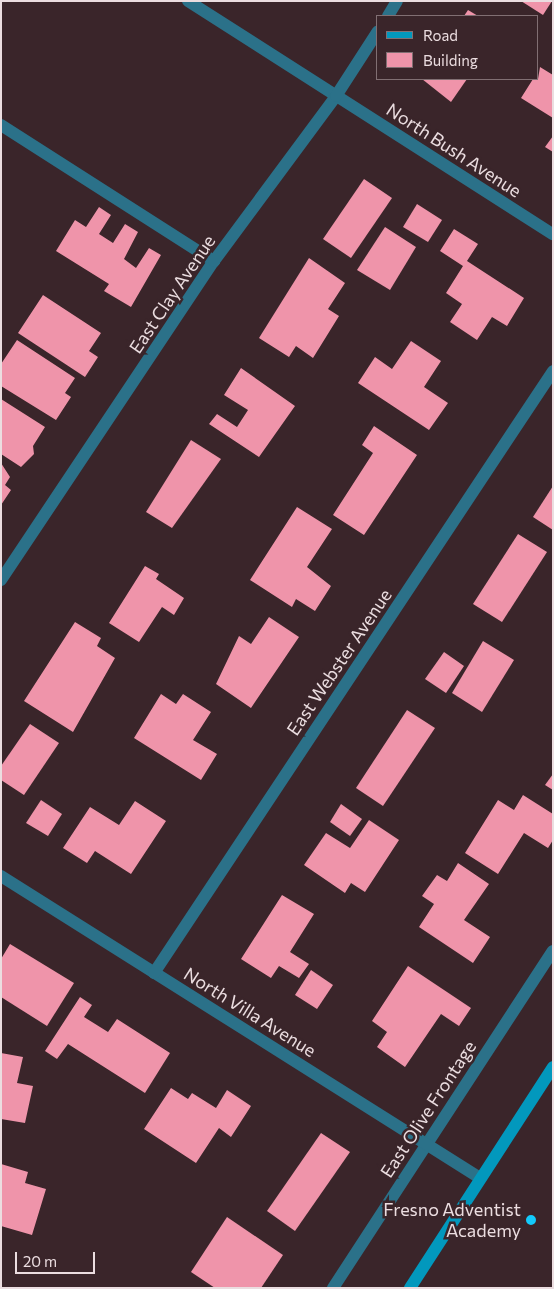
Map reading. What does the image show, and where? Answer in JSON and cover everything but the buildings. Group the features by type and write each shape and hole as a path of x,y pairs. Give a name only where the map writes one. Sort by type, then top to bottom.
{"main road":[{"path":"410,1288 553,1067"}],"street":[{"name":"North Bush Avenue","path":"188,1 553,234"},
{"path":"389,15 397,1"},
{"name":"East Clay Avenue","path":"1,580 214,262 336,96 376,35"},
{"path":"1,124 214,262"},
{"name":"East Webster Avenue","path":"154,973 553,371"},
{"name":"North Villa Avenue","path":"1,876 480,1178"},
{"name":"East Olive Frontage","path":"333,1288 553,950"}],"place":[{"name":"Fresno Adventist Academy","path":"531,1220"}]}
